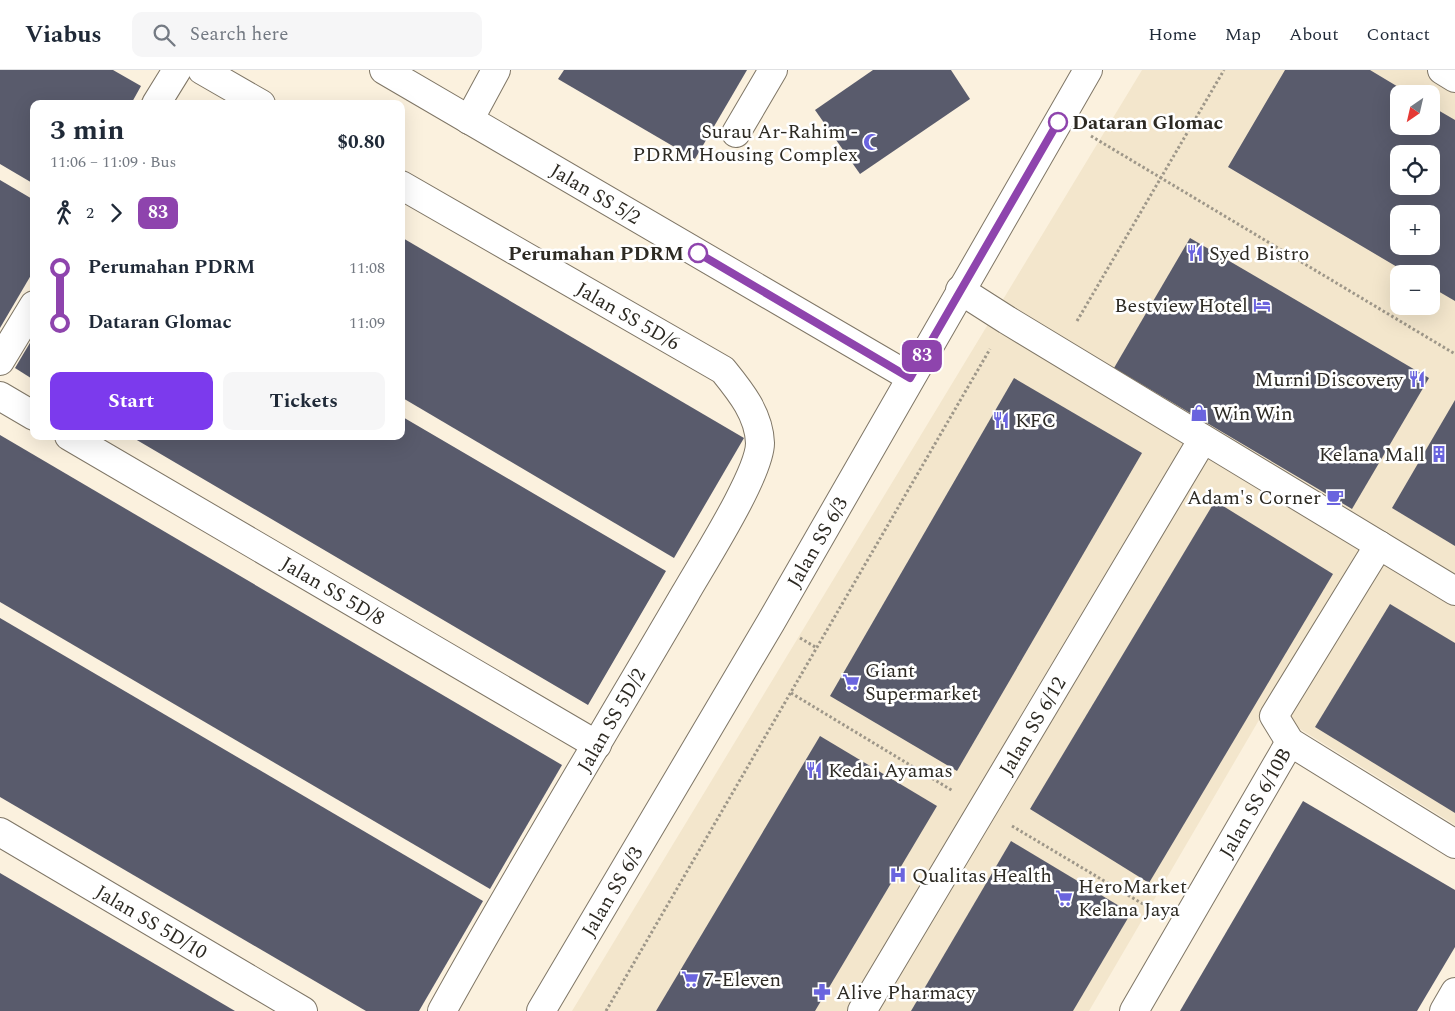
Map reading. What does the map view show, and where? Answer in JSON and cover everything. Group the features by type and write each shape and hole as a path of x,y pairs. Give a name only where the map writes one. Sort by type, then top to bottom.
{"street":[{"path":"158,100 177,70"},
{"path":"202,70 254,100"},
{"name":"Jalan SS 5/2","path":"384,70 910,378"},
{"path":"469,120 496,70"},
{"path":"736,133 772,70"},
{"name":"Jalan SS 6/3","path":"541,1011 771,622 1088,70"},
{"path":"1442,70 1455,78"},
{"name":"Jalan SS 5D/6","path":"405,186 724,370 746,398 756,423"},
{"path":"960,290 1059,352 1455,591"},
{"path":"0,361 30,312"},
{"path":"0,396 30,414"},
{"name":"Jalan SS 5D/2","path":"442,1011 504,900 597,745 752,474 760,444 756,423"},
{"name":"Jalan SS 6/12","path":"862,1011 1203,439"},
{"name":"Jalan SS 5D/8","path":"75,440 597,745"},
{"name":"Jalan SS 6/10B","path":"1134,1011 1290,742 1274,716 1378,545"},
{"path":"1290,742 1455,844"},
{"name":"Jalan SS 5D/10","path":"0,832 303,1011"},
{"path":"1444,1011 1455,992"}],"path":[{"path":"1059,352 1224,70"},
{"path":"1061,117 1160,179 1455,354"},
{"path":"606,1011 1007,320"}],"shaded area":[{"path":"1142,70 1455,70 1455,825 1266,708 1089,1011 572,1011"}],"building":[{"path":"0,70 113,70 141,86 133,100 30,100 30,182 0,164"},
{"path":"564,70 747,70 695,159 558,79"},
{"name":"Surau Ar-Rahim - PDRM Housing Complex","path":"873,70 951,70 970,99 860,174 815,110"},
{"path":"1285,70 1370,70 1395,85 1390,85 1390,135 1440,135 1440,111 1455,120 1455,301 1440,292 1440,265 1394,265 1228,167"},
{"path":"0,180 30,198 30,277 0,328"},
{"path":"1190,238 1429,378 1352,509 1114,368"},
{"path":"405,239 744,438 674,558 405,399"},
{"path":"30,343 30,377 15,368"},
{"path":"1014,378 1142,453 957,771 830,696"},
{"name":"Kelana Mall","path":"1455,400 1455,546 1392,508"},
{"path":"405,418 666,571 588,705 137,440 405,440"},
{"path":"0,435 562,765 490,889 0,602"},
{"path":"1215,501 1333,574 1149,883 1030,809"},
{"path":"1390,604 1455,643 1455,813 1315,727"},
{"path":"0,618 483,901 419,1011 366,1011 0,797"},
{"path":"820,736 937,806 815,1011 656,1011"},
{"path":"1303,801 1455,890 1455,947 1417,1011 1180,1011"},
{"path":"1011,841 1131,913 1073,1011 911,1011"},
{"path":"0,873 235,1011 0,1011"}],"bus line":[{"name":"83","path":"698,253 910,378 1058,122"}],"place":[{"name":"Dataran Glomac","path":"1058,122"},
{"name":"Surau Ar-Rahim - PDRM Housing Complex","path":"872,142"},
{"name":"Perumahan PDRM","path":"698,253"},
{"name":"Syed Bistro","path":"1195,253"},
{"name":"Bestview Hotel","path":"1262,305"},
{"name":"Murni Discovery","path":"1417,379"},
{"name":"Win Win","path":"1199,413"},
{"name":"KFC","path":"1001,420"},
{"name":"Kelana Mall","path":"1439,454"},
{"name":"Adam's Corner","path":"1335,497"},
{"name":"Giant Supermarket","path":"851,682"},
{"name":"Kedai Ayamas","path":"814,770"},
{"name":"Qualitas Health","path":"898,875"},
{"name":"HeroMarket Kelana Jaya","path":"1064,898"},
{"name":"7-Eleven","path":"690,979"},
{"name":"Alive Pharmacy","path":"822,992"}]}
